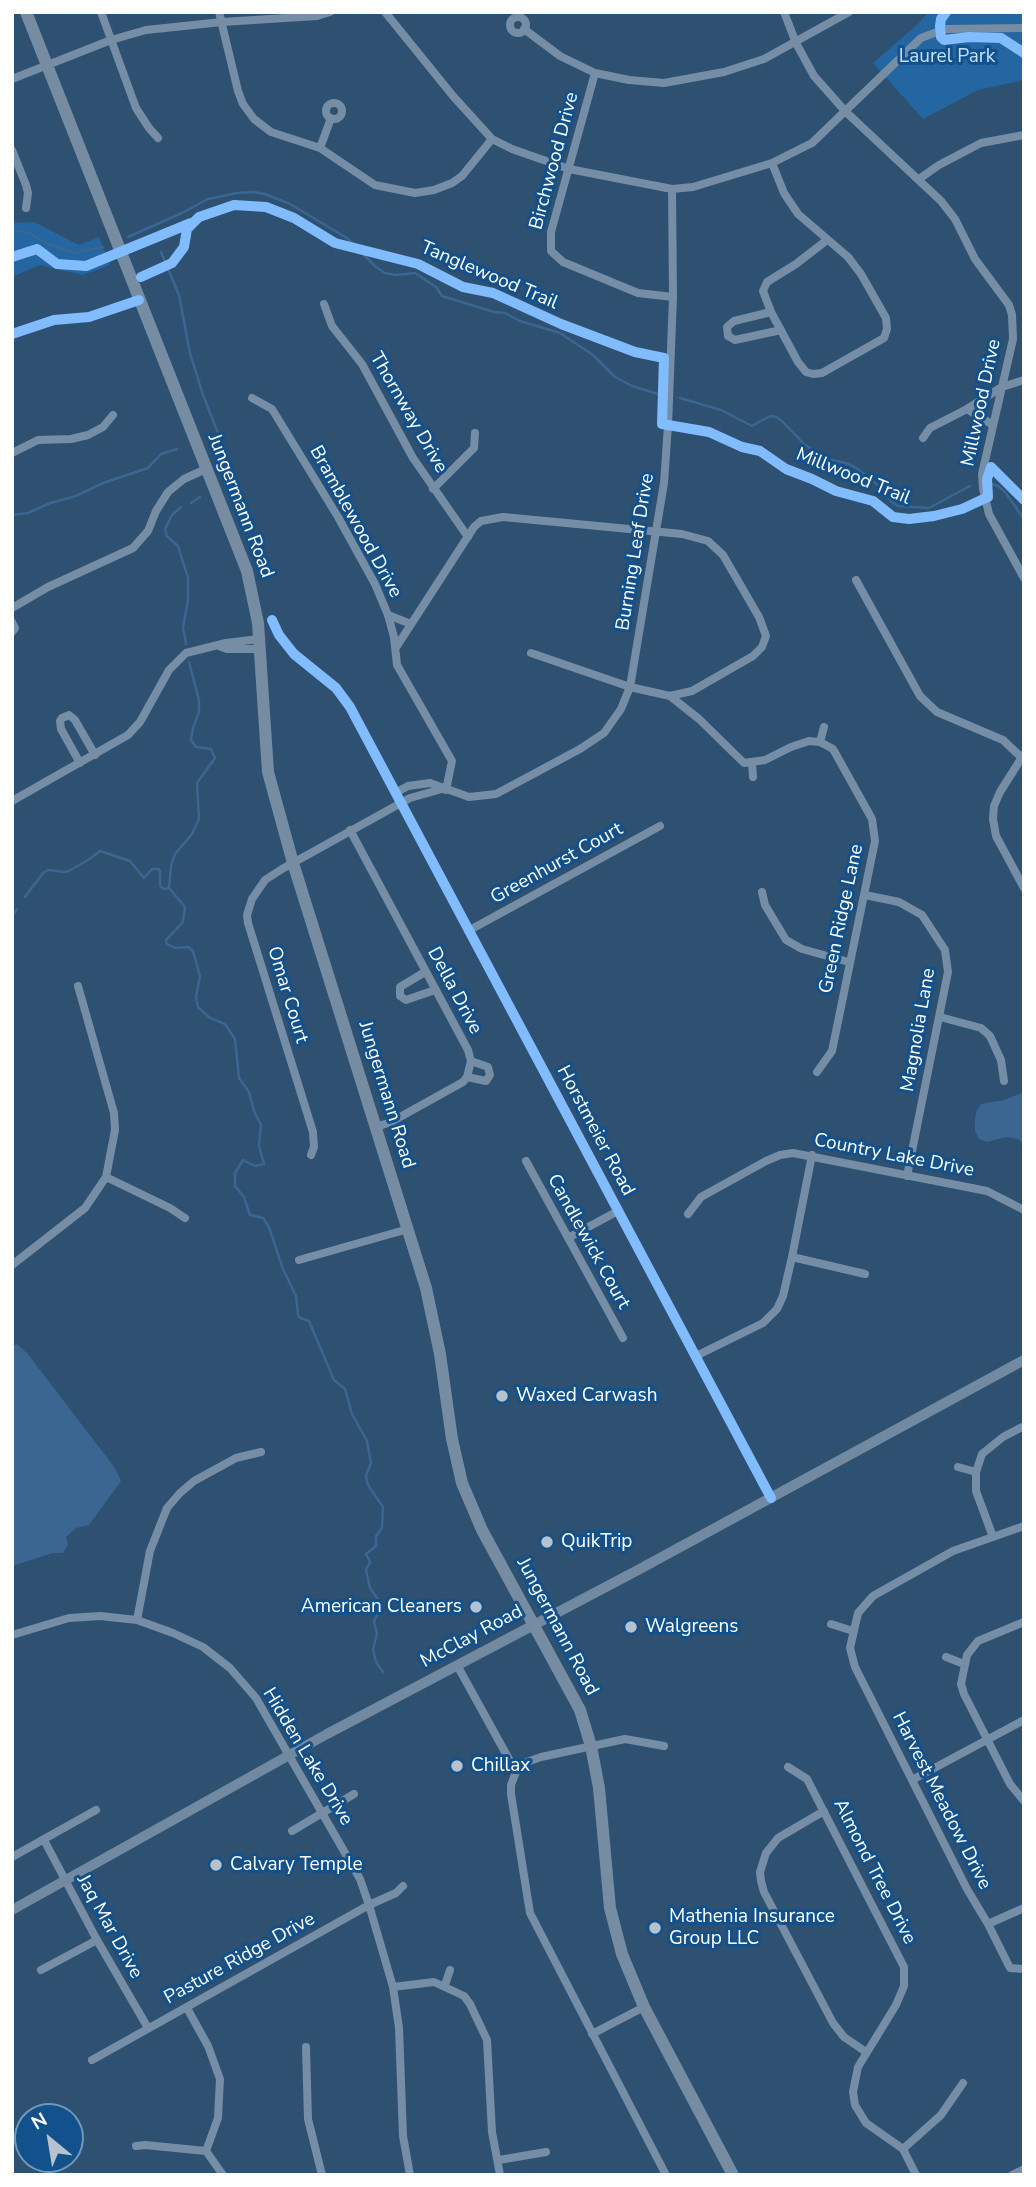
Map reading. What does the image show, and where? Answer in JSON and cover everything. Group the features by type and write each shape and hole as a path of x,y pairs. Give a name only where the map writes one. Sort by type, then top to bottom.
{"main road":[{"name":"Jungermann Road","path":"26,12 247,571 255,604 268,772 293,863 408,1229 431,1312 462,1483 482,1530 580,1710 591,1746 599,1788 612,1920 629,1973 733,2175"},
{"name":"McClay Road","path":"12,1910 290,1755 1024,1360"}],"street":[{"path":"101,12 136,108 158,138"},
{"path":"219,12 237,91 254,119 271,132 320,148 375,185 415,194 434,190 462,176 492,139"},
{"path":"12,79 111,40 146,30 317,16 330,12"},
{"path":"385,12 453,96 492,139 569,169 672,188 693,187 772,163 812,144 921,38 945,29 1024,28"},
{"name":"Millwood Drive","path":"784,12 796,43 814,76 846,112 919,179 955,219 975,259 1009,305 1013,339 982,474 984,499 989,514 1024,578"},
{"path":"524,29 560,56 595,73 664,83 724,72 764,59 849,12"},
{"name":"Birchwood Drive","path":"595,73 550,245 555,256 563,262 638,293 673,297"},
{"path":"320,148 331,118"},
{"path":"919,179 939,165 981,144 1024,135"},
{"path":"12,150 26,185 26,208"},
{"path":"772,163 784,193 798,214 848,257 862,274 886,318 887,330 884,338 821,373 813,374 801,367 780,330 763,291 767,282 827,240"},
{"name":"Burning Leaf Drive","path":"395,793 408,786 423,783 436,784 469,797 496,794 580,749 604,733 621,709 630,687 657,531 668,425 673,297 672,188"},
{"path":"12,334 54,320 89,317 139,300"},
{"name":"Thornway Drive","path":"324,304 332,326 362,363 395,428 433,489 468,537"},
{"path":"771,312 730,323 727,336 735,340 780,330"},
{"path":"923,438 930,428 1002,387 1024,380"},
{"name":"Bramblewood Drive","path":"252,398 272,409 338,516 375,584 397,646 397,665 452,761 444,789"},
{"path":"967,409 993,425"},
{"path":"12,453 38,440 71,439 97,431 108,423 113,415"},
{"path":"433,489 474,448 475,433"},
{"path":"12,608 59,582 132,548 148,531 168,492 206,469"},
{"path":"397,646 474,527 481,521 503,517 657,531 708,541 723,555 759,617 766,636 762,647 753,656 690,691 670,695 630,687 531,653"},
{"path":"856,580 920,696 937,712 1003,740 1022,756 1000,792 993,819 996,836 1020,874 1024,888"},
{"path":"388,615 411,624"},
{"path":"12,622 15,628 12,632"},
{"path":"12,801 121,740 135,729 174,663 192,650 219,646 227,649 259,644"},
{"path":"689,710 690,691"},
{"path":"670,695 744,763 765,760 809,741 820,742 824,727"},
{"path":"79,763 61,729 62,718 69,715 75,720 95,755"},
{"name":"Green Ridge Lane","path":"817,1072 832,1051 875,841 872,820 833,749 820,742"},
{"path":"752,763 753,778"},
{"name":"Horstmeier Road","path":"389,780 771,1498"},
{"name":"Burning Leaf Drive","path":"293,863 400,802 418,794 444,789"},
{"name":"Greenhurst Court","path":"468,931 660,826"},
{"name":"Della Drive","path":"350,830 471,1061 467,1077"},
{"name":"Omar Court","path":"293,863 273,874 260,886 251,899 248,918 313,1132 314,1147 311,1155"},
{"path":"762,892 765,905 786,940 802,949 849,962"},
{"name":"Magnolia Lane","path":"865,895 899,902 914,909 933,931 944,950 948,972 907,1176"},
{"path":"425,972 400,987 400,996 406,1000 435,990"},
{"path":"12,1265 85,1208 106,1177 115,1130 114,1113 78,986"},
{"path":"940,1017 981,1028 990,1036 1001,1060 1004,1081"},
{"path":"376,1127 391,1122 467,1077 486,1081 490,1075 488,1067 471,1061"},
{"name":"Country Lake Drive","path":"688,1214 701,1197 766,1161 793,1153 987,1191 1024,1210"},
{"path":"696,1356 769,1318 777,1309 783,1297 812,1156"},
{"name":"Candlewick Court","path":"526,1161 623,1338"},
{"path":"106,1177 185,1218"},
{"path":"568,1238 618,1211"},
{"path":"299,1260 408,1229"},
{"path":"792,1257 864,1274"},
{"path":"993,1537 976,1491 976,1472 982,1454 1003,1437 1024,1426"},
{"path":"137,1620 150,1551 167,1508 194,1481 236,1458 261,1452"},
{"path":"958,1467 976,1472"},
{"path":"831,1624 853,1631 858,1613 873,1596 953,1551 1024,1526"},
{"name":"Hidden Lake Drive","path":"12,1634 69,1618 100,1616 137,1620 203,1647 230,1668 256,1698 360,1879 369,1905 393,1987 399,2028 403,2136 410,2175"},
{"path":"1024,1622 978,1641 967,1655 961,1684 1010,1784 1024,1801"},
{"name":"Harvest Meadow Drive","path":"853,1631 850,1648 855,1667 967,1889 1010,1968 1024,1969"},
{"path":"946,1657 964,1664"},
{"path":"457,1665 516,1772"},
{"path":"912,1780 1024,1720"},
{"path":"664,1746 625,1739 533,1759 516,1772 511,1794 530,1913 666,2175"},
{"name":"Almond Tree Drive","path":"789,1767 807,1779 904,1967 904,1986 896,2005 866,2052 854,2080 855,2105 866,2123 903,2149 916,2175"},
{"path":"292,1831 354,1794"},
{"path":"12,1857 96,1810"},
{"path":"824,1811 778,1838 766,1853 760,1872 761,1881 764,1892 833,2023 844,2036 866,2052"},
{"name":"Jaq Mar Drive","path":"44,1840 148,2028"},
{"name":"Pasture Ridge Drive","path":"92,2060 369,1905 396,1893 403,1886"},
{"path":"988,1924 1024,1908"},
{"path":"41,1970 97,1940"},
{"path":"445,1985 450,1970"},
{"path":"393,1987 433,1982 445,1985 464,1996 470,2004 487,2040 492,2132 500,2175"},
{"path":"592,2034 645,2007"},
{"path":"187,2008 208,2046 220,2079 218,2118 206,2151"},
{"path":"306,2047 308,2119 322,2175"},
{"path":"903,2149 941,2115 963,2083"},
{"path":"136,2146 206,2151 223,2175"},
{"path":"499,2160 546,2152"},
{"path":"1012,2175 1024,2169"}],"green space":[{"name":"Laurel Park","path":"928,12 1024,12 1024,80 978,90 923,119 873,63"},
{"path":"34,222 79,245 99,237 110,265 83,275 40,265 12,277 12,223"}],"shaded area":[{"path":"1024,1092 1024,1144 1018,1139 1006,1137 987,1142 979,1139 975,1131 975,1121 981,1104 1004,1100"},
{"path":"17,1344 27,1353 115,1468 121,1481 89,1525 76,1528 66,1537 68,1545 63,1553 53,1553 12,1566 12,1346"}],"waterway":[{"path":"128,237 208,199 237,193 265,194 290,204 347,238 385,273 415,273 436,287 442,296 505,313 520,321 560,333 593,355 615,377 632,386 658,394"},
{"path":"12,231 27,232 48,244 75,253 103,247"},
{"path":"161,252 179,295 190,353 218,433 226,465"},
{"path":"680,398 721,410 752,426 770,416 776,417 804,444 825,458 856,468 898,506 929,508 970,486"},
{"path":"12,515 28,513 148,468 161,454 177,449"},
{"path":"991,484 1005,492 1024,519"},
{"path":"191,503 200,497"},
{"path":"181,507 172,515 165,529 167,536 178,546 188,578 188,600 183,627 186,644"},
{"path":"25,897 43,873 48,870 69,871 100,851 130,861 144,878 152,869 158,869 160,886 169,888 175,854 192,834 199,819 197,783 215,758 211,749 196,747 191,740 199,712 199,700 189,662"},
{"path":"169,888 185,907 183,922 166,940 167,944 175,948 188,947 193,951 200,976 196,997 198,1007 210,1018 225,1024 235,1039 239,1078 249,1092 261,1125 259,1146 264,1164 255,1166 243,1160 235,1173 235,1186 244,1197 250,1215 263,1218 269,1227 283,1269 296,1296 298,1315 309,1321 334,1380 345,1389 352,1414 367,1441 371,1463 366,1476 368,1485 383,1507 382,1528 376,1536 376,1546 366,1554 370,1562 366,1570 370,1588 382,1605 374,1621 377,1634 373,1649 376,1662 383,1672"},
{"path":"12,916 17,909"}],"cycle path":[{"path":"946,12 940,26 944,40 969,37 1001,38 1024,53"},
{"name":"Tanglewood Trail","path":"141,277 172,263 184,247 187,229 199,217 234,205 266,207 294,218 335,243 418,264 463,287 493,293 561,324 635,352 664,358 662,424 709,432 742,447 760,451 786,469 836,491 873,501 893,517 909,519 934,516 962,509 988,497 987,479 991,467 1024,500"},
{"path":"12,257 37,249 57,264 86,266 191,223"},
{"path":"12,334 54,320 89,317 139,300"},
{"path":"272,620 279,635 294,654 336,688 350,707 771,1498"}],"place":[{"name":"Waxed Carwash","path":"502,1396"},
{"name":"QuikTrip","path":"547,1542"},
{"name":"American Cleaners","path":"476,1607"},
{"name":"Walgreens","path":"631,1627"},
{"name":"Chillax","path":"457,1766"},
{"name":"Calvary Temple","path":"216,1865"},
{"name":"Mathenia Insurance Group LLC","path":"655,1928"}]}
